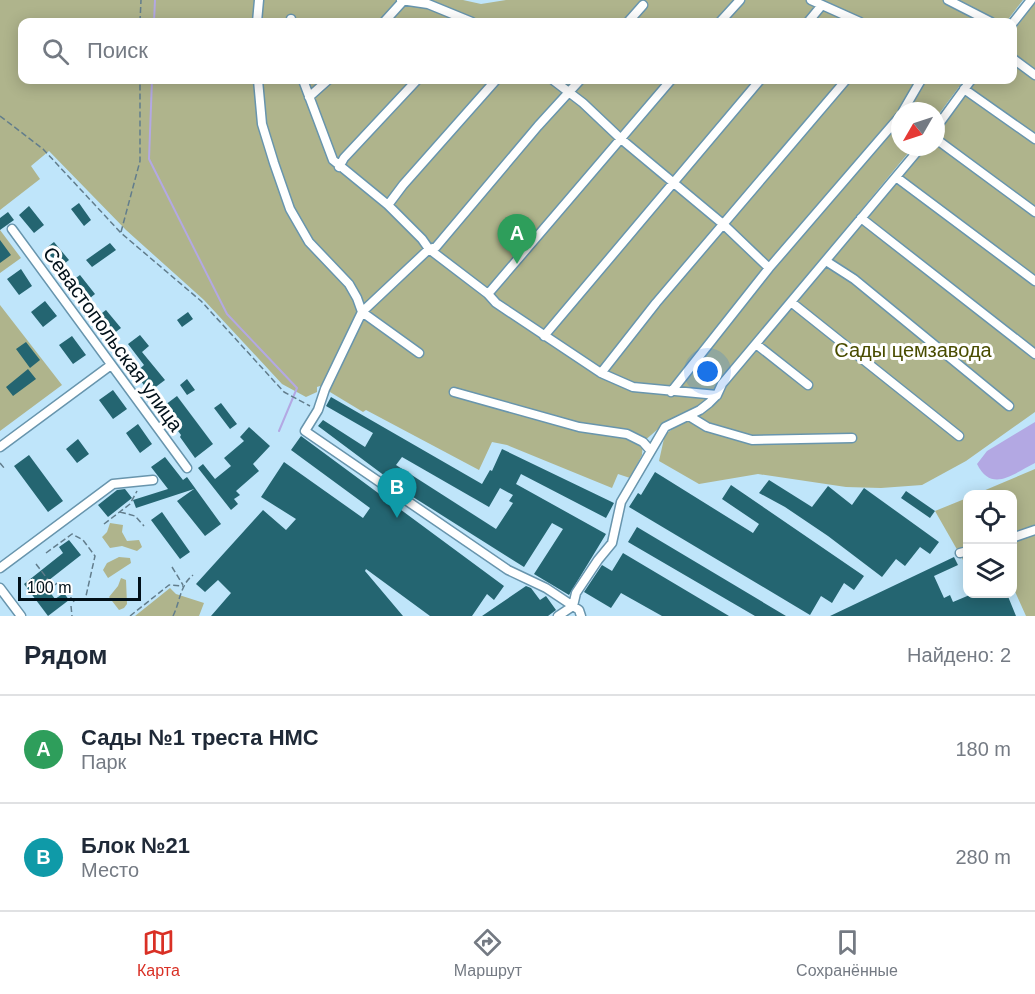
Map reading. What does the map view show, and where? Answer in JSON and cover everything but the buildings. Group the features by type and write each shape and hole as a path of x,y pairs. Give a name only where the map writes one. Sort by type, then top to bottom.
{"street":[{"path":"257,18 259,0"},
{"path":"387,18 402,0 428,4 461,18"},
{"path":"724,18 740,0"},
{"path":"811,0 851,18"},
{"path":"948,0 984,18"},
{"path":"1017,18 1032,2"},
{"path":"632,18 643,5"},
{"path":"811,18 822,5"},
{"path":"1017,62 1035,75"},
{"path":"258,84 262,124 290,209 309,242 349,284 362,312 419,353"},
{"path":"304,84 333,160 339,167 388,205 423,239 429,249 489,294 496,303 601,373 633,387 717,395"},
{"path":"309,97 324,84"},
{"path":"339,167 344,158 413,84"},
{"path":"388,205 492,84"},
{"path":"558,84 583,102 621,139 723,224 769,268"},
{"path":"576,84 436,247 429,249 362,312 325,389 318,410 305,431 508,570 546,588 579,610 581,616"},
{"path":"489,294 668,84"},
{"path":"544,336 757,84"},
{"path":"601,373 656,303 843,84"},
{"path":"908,102 919,84"},
{"path":"945,115 968,84"},
{"path":"964,89 1035,139"},
{"path":"670,392 769,268 891,126"},
{"path":"945,146 1035,212"},
{"path":"558,616 573,606 576,592 612,543 621,502 665,427 709,404 717,395 722,384 914,156"},
{"path":"896,177 1035,281"},
{"path":"861,218 1035,354"},
{"name":"Севастопольская улица","path":"12,229 187,468"},
{"path":"826,261 854,279 1009,406"},
{"path":"791,302 959,436"},
{"path":"756,344 808,385"},
{"path":"0,447 111,365"},
{"path":"454,392 579,427 627,434 643,442 650,450"},
{"path":"689,416 707,427 752,440 852,438"},
{"path":"0,568 113,484 153,480"},
{"path":"1017,536 1035,530"},
{"path":"0,588 21,616"}],"path":[{"path":"141,0 141,18"},
{"path":"121,233 140,161 140,84"},
{"path":"0,116 43,149 121,233 201,301 284,392 303,402"},
{"path":"0,463 5,469"},
{"path":"104,524 130,504 141,481"},
{"path":"120,512 135,516 144,526"},
{"path":"46,553 72,534 83,540 95,556 86,596"},
{"path":"36,564 53,586 59,582 75,603"},
{"path":"172,567 183,586"},
{"path":"173,616 179,605 183,586 193,575"},
{"path":"130,616 169,585 183,586"},
{"path":"71,606 72,616"}],"green space":[{"path":"0,0 463,0 481,4 506,0 1023,0 1009,18 18,18 18,84 961,84 945,106 945,102 891,102 891,156 906,156 701,405 665,423 643,442 642,455 630,478 618,474 612,488 507,445 492,442 479,470 366,410 363,412 320,386 317,387 317,392 306,397 282,384 204,300 126,230 49,151 31,166 40,179 0,210"},
{"name":"Сады цемзавода","path":"1035,2 1035,412 966,461 922,485 881,488 846,487 758,474 699,484 659,461 665,434 718,400 726,384 918,156 945,156 945,123 974,84 1017,84 1017,27"},
{"path":"0,230 21,258 0,273"},
{"path":"0,305 62,385 0,431"},
{"path":"1035,469 1035,616 1026,616 1017,596 1017,490 985,490"},
{"path":"963,500 963,560 935,511"},
{"path":"110,523 123,525 122,532 127,541 139,540 142,547 137,551 122,546 110,548 102,537 107,532"},
{"path":"119,557 130,558 131,563 108,578 103,570 107,563"},
{"path":"121,578 126,580 127,604 119,610 109,597"},
{"path":"170,588 176,594 204,603 199,616 135,616"}],"shaded area":[{"path":"1035,422 1035,463 1004,479 989,478 983,473 977,464 987,451"}],"waterway":[{"path":"154,18 155,0"},
{"path":"152,84 149,159 227,314 297,388 279,431"}],"place":[{"name":"Сады №1 треста НМС","path":"517,264"},
{"name":"Блок №21","path":"397,518"}]}
